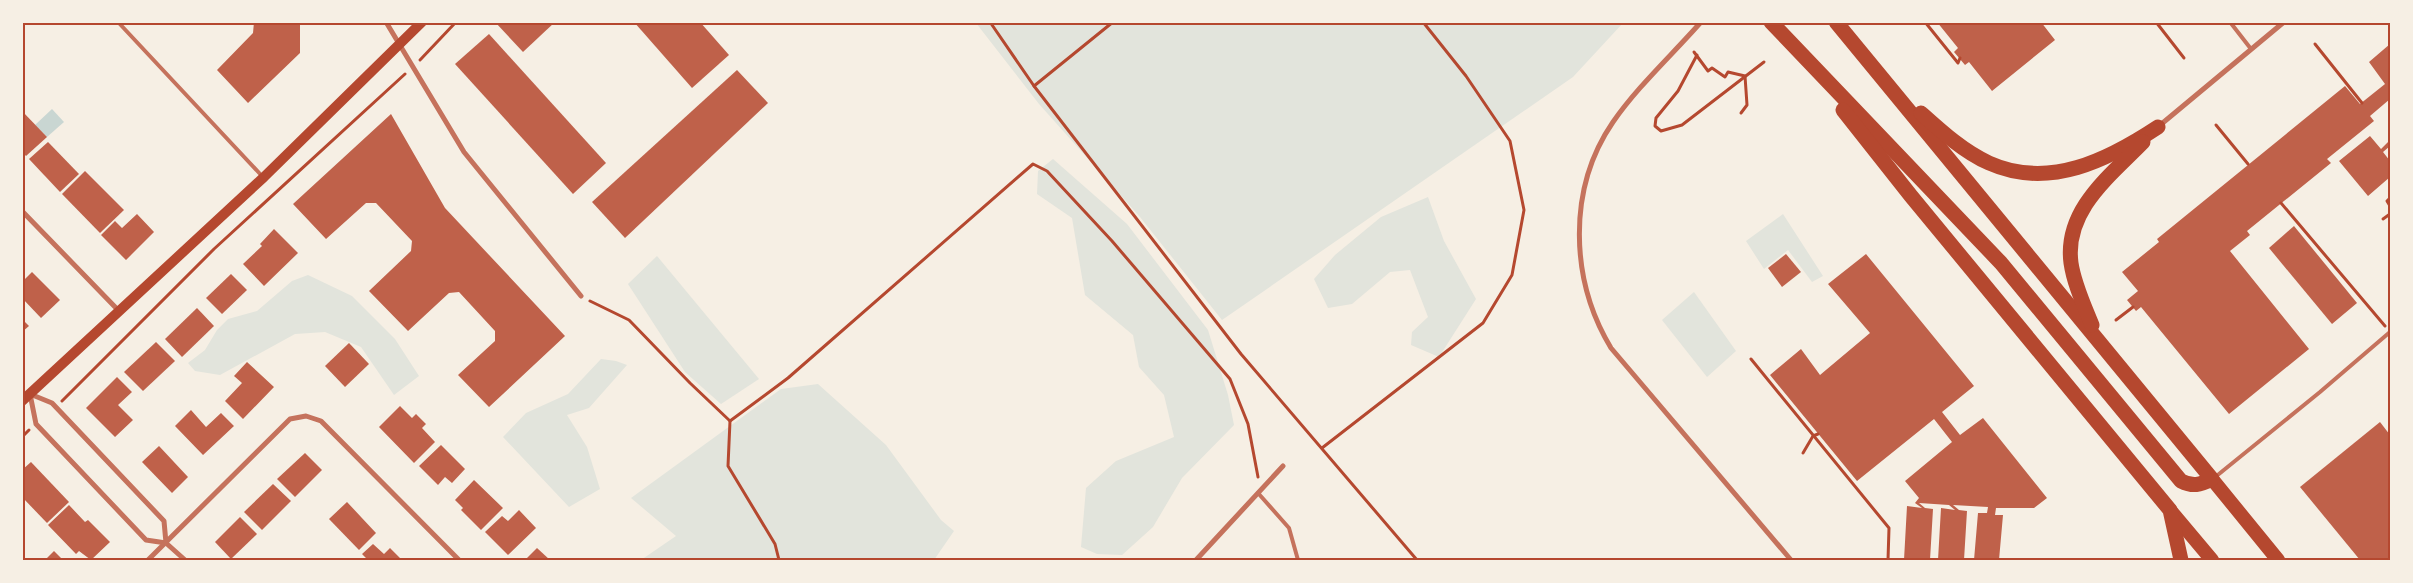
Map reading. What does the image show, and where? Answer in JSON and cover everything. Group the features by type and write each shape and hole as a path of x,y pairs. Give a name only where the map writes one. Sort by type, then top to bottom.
{"highway":[{"path":"1773,22 1910,196 2212,560"},
{"path":"1836,22 2278,560"},
{"path":"1791,43 2001,262 2181,481 2190,486 2200,485 2212,479"},
{"path":"1875,69 1913,106 1960,144 1989,163 2011,170 2051,173 2086,166 2110,155 2158,127"},
{"path":"2098,339 2072,269 2071,247 2075,225 2082,209 2092,194 2158,127"},
{"path":"2170,510 2181,560"}],"main road":[{"path":"26,398 118,310 264,177 422,22"}],"street":[{"path":"386,22 464,152 581,296"},
{"path":"1701,22 1614,122 1593,160 1585,185 1581,220 1580,258 1589,306 1611,348 1790,560"},
{"path":"2158,127 2284,22"},
{"path":"22,211 118,310"},
{"path":"26,398 36,424 146,540 166,543 185,560"},
{"path":"26,398 52,403 164,521 166,543"},
{"path":"148,560 290,419 306,416 320,421 459,560"},
{"path":"1196,560 1283,466"}],"lane":[{"path":"118,22 264,177"},
{"path":"2230,22 2251,49"},
{"path":"2212,479 2320,392 2390,332"},
{"path":"1260,492 1289,528 1298,560"}],"path":[{"path":"424,56 456,22"},
{"path":"990,22 1034,86 1241,354 1418,560"},
{"path":"1034,86 1113,22"},
{"path":"1322,448 1483,323 1512,275 1524,210 1510,141 1466,76 1423,22"},
{"path":"1925,22 1958,63 1960,58"},
{"path":"2156,22 2184,58"},
{"path":"2315,44 2362,103"},
{"path":"1694,52 1708,71 1712,68 1725,77 1728,72 1746,76"},
{"path":"1697,55 1678,91 1656,118 1655,126 1661,131 1682,125 1764,62"},
{"path":"1741,113 1747,106 1746,76"},
{"path":"64,399 214,249 398,81"},
{"path":"2216,125 2248,164"},
{"path":"730,421 788,378 1034,164 1047,171 1112,241 1230,379 1248,424 1260,492"},
{"path":"2390,198 2387,201 2390,206"},
{"path":"2281,203 2390,332"},
{"path":"2384,219 2390,214"},
{"path":"581,296 629,320 730,421 728,466 775,544 779,560"},
{"path":"2116,320 2133,307"},
{"path":"1751,359 1889,528 1888,560"},
{"path":"1804,453 1813,436 1818,434"}],"shaded area":[{"path":"976,23 1623,23 1573,77 1222,320 1140,217 1039,104"},
{"path":"52,109 64,122 47,137 35,125"},
{"path":"1053,159 1127,224 1208,330 1228,395 1234,425 1182,478 1153,527 1122,555 1097,554 1081,547 1086,488 1116,461 1174,437 1164,395 1139,367 1133,335 1085,295 1072,218 1037,194 1038,171"},
{"path":"1428,197 1444,241 1476,299 1439,357 1411,345 1412,332 1428,317 1410,270 1390,272 1352,304 1328,308 1314,279 1335,255 1381,217"},
{"path":"1783,214 1823,276 1812,282 1788,250 1764,269 1746,241"},
{"path":"657,256 759,379 721,404 685,372 628,284"},
{"path":"308,275 352,296 395,339 419,376 394,395 361,347 325,332 295,334 220,375 195,371 188,363 205,350 217,330 228,319 257,311 292,281"},
{"path":"1694,292 1736,351 1707,377 1662,320"},
{"path":"601,359 627,365 589,408 567,415 587,447 600,489 569,507 503,437 526,413 568,394"},
{"path":"818,384 886,445 941,520 954,531 934,560 641,560 676,536 631,498 781,389"}],"building":[{"path":"254,22 300,22 300,53 248,103 217,70 253,33"},
{"path":"495,22 555,22 523,52"},
{"path":"634,22 700,22 729,55 692,88"},
{"path":"1937,22 2041,22 2055,40 1992,91 1969,62 1965,65 1954,52 1958,48"},
{"path":"489,34 606,163 573,194 455,64"},
{"path":"2390,44 2390,99 2370,116 2374,121 2327,159 2331,163 2247,231 2250,235 2230,251 2309,349 2229,414 2141,307 2136,311 2127,300 2138,291 2122,272 2159,242 2157,239 2345,86 2360,104 2385,84 2369,62"},
{"path":"737,70 768,103 625,238 592,202"},
{"path":"22,111 47,137 26,156 22,152"},
{"path":"391,114 445,208 565,336 489,407 458,375 495,341 495,331 459,292 449,293 408,331 369,291 411,251 412,241 376,203 366,203 326,239 293,204"},
{"path":"2370,136 2381,149 2390,140 2390,146 2383,152 2390,161 2390,177 2368,196 2339,161"},
{"path":"48,142 79,174 60,192 29,159"},
{"path":"85,171 124,210 100,233 62,194"},
{"path":"137,214 154,232 126,260 101,235 115,221 122,228"},
{"path":"2294,226 2357,303 2332,324 2269,248"},
{"path":"274,229 298,253 264,286 243,264 262,246 260,244"},
{"path":"1786,254 1801,272 1782,287 1768,268"},
{"path":"1866,254 1974,386 1942,412 1960,435 1983,418 2047,498 2034,508 1996,508 1995,515 2003,515 1999,560 1974,560 1978,513 1987,513 1988,507 1953,505 1959,510 1967,511 1964,560 1938,560 1941,508 1955,510 1949,505 1919,503 1925,508 1933,509 1930,560 1904,560 1907,506 1922,508 1915,503 1919,498 1905,481 1952,442 1934,419 1857,481 1770,375 1801,349 1820,375 1870,333 1828,284"},
{"path":"32,272 60,300 41,318 22,298 22,282"},
{"path":"231,274 247,290 222,314 206,298"},
{"path":"197,308 214,326 182,357 165,339"},
{"path":"22,319 29,326 22,332"},
{"path":"156,342 175,361 143,391 124,372"},
{"path":"349,343 369,364 345,387 325,366"},
{"path":"247,362 274,387 243,419 225,401 242,383 234,376"},
{"path":"117,377 132,392 118,405 133,420 115,437 86,408"},
{"path":"400,406 412,418 416,414 426,424 422,428 435,442 414,463 379,427"},
{"path":"191,410 206,427 221,413 234,426 203,455 175,426"},
{"path":"2380,422 2390,435 2390,560 2360,560 2300,487"},
{"path":"441,445 465,469 452,483 445,477 438,485 419,466"},
{"path":"159,446 188,477 172,493 142,462"},
{"path":"305,453 322,470 295,497 277,479"},
{"path":"31,462 69,502 47,523 22,497 22,470"},
{"path":"474,480 503,508 481,530 461,510 463,508 455,500"},
{"path":"273,484 291,501 262,530 244,512"},
{"path":"347,502 376,533 359,550 329,519"},
{"path":"69,505 85,522 88,520 110,542 91,560 79,551 76,554 48,525"},
{"path":"519,510 536,528 508,555 485,532 502,516 508,521"},
{"path":"240,517 257,534 231,559 215,542"},
{"path":"373,544 384,554 390,548 402,560 368,560 362,554"},
{"path":"537,548 550,560 525,560"},
{"path":"54,551 63,560 45,560"}]}
